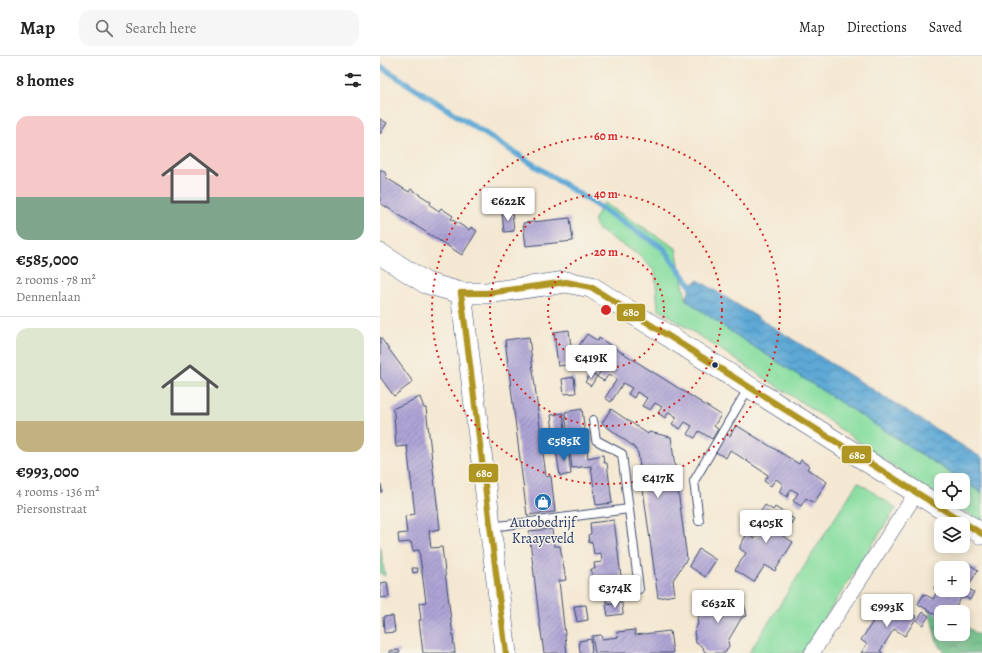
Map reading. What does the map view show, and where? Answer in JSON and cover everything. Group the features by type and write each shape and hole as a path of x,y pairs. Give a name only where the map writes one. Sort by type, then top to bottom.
{"street":[{"path":"380,254 426,283 461,293 487,293 566,282 591,287 750,386 982,534"},
{"path":"461,293 506,653"},
{"path":"812,653 917,492"}],"lane":[{"path":"699,521 694,481 750,386"},
{"path":"593,420 596,440 622,454 639,589"},
{"path":"491,527 629,509"}],"green space":[{"path":"604,203 676,248 686,300 736,335 950,473 934,473 934,493 806,405 658,309 655,272 639,255 597,229 594,219"},
{"path":"858,482 896,508 802,653 749,653"},
{"path":"970,485 982,493 982,522 961,509 970,509"},
{"path":"380,546 385,576 380,573"},
{"path":"929,610 934,611 934,630"},
{"path":"970,629 979,635 982,631 982,653 945,653 937,642 970,641"}],"water":[{"path":"698,280 982,458 982,493 970,485 970,473 951,473 736,335 686,300 691,286"}],"building":[{"path":"380,119 387,123 380,134"},
{"path":"380,169 387,174 385,177 409,192 411,189 431,202 430,205 439,211 441,208 453,216 451,219 469,230 471,227 477,231 462,255 380,203"},
{"path":"512,211 514,231 504,232 502,212"},
{"path":"570,218 573,241 526,246 523,223"},
{"path":"569,330 573,364 558,366 554,332"},
{"path":"587,334 598,341 599,338 721,415 714,426 718,429 712,439 699,431 695,438 687,434 692,426 685,422 680,429 672,424 677,417 669,412 665,418 658,413 662,407 655,403 650,410 642,406 647,398 637,392 634,398 628,394 632,388 623,383 611,402 605,398 617,379 609,374 604,381 597,377 602,369 582,357 580,344"},
{"path":"380,337 413,382 394,396 380,377"},
{"path":"529,337 546,477 551,476 555,512 527,515 505,340"},
{"path":"591,373 597,376 591,386 585,382"},
{"path":"574,377 576,393 564,394 562,379"},
{"path":"420,397 424,408 426,408 440,529 429,531 431,548 442,547 455,653 423,653 419,620 421,620 419,603 426,602 419,550 413,551 411,542 399,543 398,534 407,533 405,516 415,514 407,446 396,447 394,413 392,409"},
{"path":"582,409 588,458 603,455 604,463 607,463 612,503 596,505 591,466 572,468 565,412"},
{"path":"611,409 648,434 649,432 671,437 687,559 673,580 675,595 658,598 638,453 634,447 602,423"},
{"path":"563,413 565,429 553,431 551,415"},
{"path":"736,425 799,464 801,460 809,466 807,469 827,482 814,503 806,498 801,506 793,501 798,493 791,489 787,497 779,492 783,484 776,479 771,486 764,481 768,475 730,450 726,458 714,451 726,433 730,436"},
{"path":"568,449 571,474 560,476 556,450"},
{"path":"381,484 382,492 380,492"},
{"path":"765,505 773,510 775,507 794,519 783,536 793,542 775,571 765,565 754,582 735,570 746,553 740,549 740,546 747,534 755,539 764,524 756,519"},
{"path":"614,520 624,601 607,603 605,584 593,585 591,569 595,569 594,563 602,562 601,553 594,554 592,542 589,543 588,535 591,534 590,523"},
{"path":"552,529 554,546 560,546 566,580 559,581 567,653 544,653 539,618 529,531"},
{"path":"699,549 716,560 705,577 689,566"},
{"path":"970,565 978,570 970,583"},
{"path":"412,568 417,568 418,572 413,573"},
{"path":"387,582 389,597 380,598 380,583"},
{"path":"970,590 974,592 970,600 965,597 970,597"},
{"path":"718,592 726,597 730,596 733,607 744,604 747,616 742,617 728,641 729,646 725,653 708,653 704,651 703,647 696,643 694,632 698,624 697,619 703,610 707,610"},
{"path":"924,594 933,599 934,597 962,597 957,605 934,605 934,614 918,604"},
{"path":"622,603 623,614 608,616 606,605"},
{"path":"897,604 917,617 905,636 894,629 880,651 883,653 861,653 867,644 861,640 883,606 892,612"},
{"path":"586,605 588,620 577,622 574,606"},
{"path":"923,612 929,616 923,625 917,621"},
{"path":"393,616 395,632 384,633 383,617"},
{"path":"635,630 635,635 670,631 673,653 595,653 592,636 601,635 602,639 618,637 617,632"},
{"path":"591,639 592,653 580,653 579,641"},
{"path":"399,650 400,653 389,653 389,651"}],"waterway":[{"path":"380,66 663,248 691,286"}],"transit line":[{"name":"680","path":"461,293 487,293 566,282 591,287 982,534"},
{"name":"680","path":"461,293 506,653"}],"place":[{"name":"Autobedrijf Kraayeveld","path":"543,502"}]}
